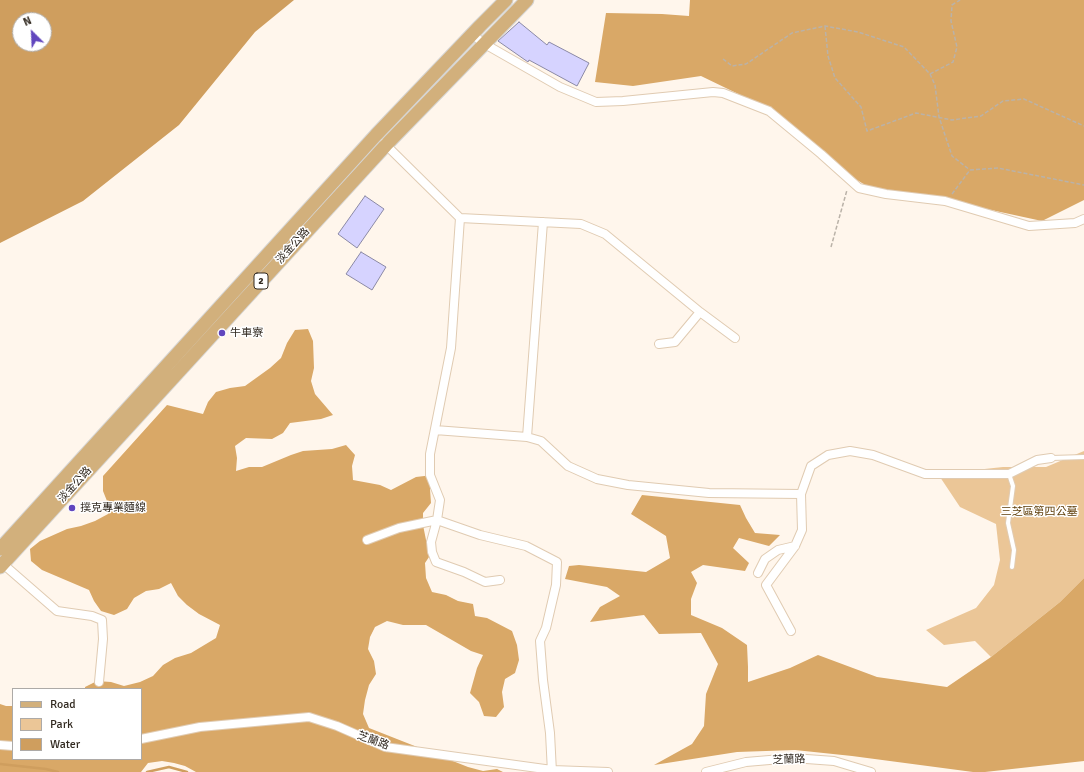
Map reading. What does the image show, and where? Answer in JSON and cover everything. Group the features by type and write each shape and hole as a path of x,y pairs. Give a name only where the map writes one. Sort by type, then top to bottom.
{"main road":[{"name":"淡金公路","path":"0,549 376,135 506,0"},
{"name":"淡金公路","path":"2,565 386,145 527,0"}],"street":[{"path":"472,34 483,44 560,87 596,102 623,101 713,92 723,93 769,111 859,188 886,194 946,201 1029,226 1075,223 1084,219"},
{"path":"376,135 460,218 581,224 605,234 700,312 735,338"},
{"path":"460,218 451,348 430,454 430,475 440,500 437,520 431,542 432,552 436,562 464,572 485,582 500,580"},
{"path":"526,437 543,222"},
{"path":"659,344 675,342 700,312"},
{"path":"435,430 526,437 541,441 568,466 597,479 628,485 709,493 801,494"},
{"path":"791,631 766,585 795,546 802,530 801,494 811,466 828,455 850,451 872,455 925,474 1009,474 1037,460 1051,458"},
{"path":"367,540 398,528 437,520 480,535 526,546 557,562 556,585 546,628 540,641 543,680 550,733 552,771"},
{"path":"758,573 765,559 778,550 795,546"},
{"path":"2,565 57,611 92,616 102,620 103,639 98,682"},
{"name":"芝蘭路","path":"142,739 200,727 309,717 337,726 385,747 552,771 608,772"},
{"path":"0,745 12,746"},
{"name":"芝蘭路","path":"706,772 720,770 746,762 794,758 834,761 862,771 871,772"}],"lane":[{"path":"1051,458 1084,456"},
{"path":"1009,474 1013,486 1008,523 1014,550 1012,567"}],"path":[{"path":"930,74 953,62 957,47 951,21 952,5 960,0"},
{"path":"825,26 828,56 835,78 861,107 867,132 916,113 952,120 981,116 1003,101 1024,99 1084,126"},
{"path":"723,59 732,66 746,64 792,33 825,26 858,32 904,47 930,74 935,85 939,118 952,156 970,170 998,168 1084,185"},
{"path":"946,201 970,170"},
{"path":"831,247 850,180"}],"green space":[{"name":"三芝區第四公墓","path":"1084,451 1084,578 1060,602 991,657 975,641 944,645 926,630 976,608 994,585 1000,560 996,524 960,507 938,474 1003,467 1046,467"}],"shaded area":[{"path":"690,0 1084,0 1084,200 1042,221 867,186 820,158 761,105 701,76 633,86 595,82 606,13 689,16"},
{"path":"308,329 313,341 314,368 311,381 315,394 333,415 321,419 290,423 283,433 272,439 246,438 235,446 237,458 236,471 249,467 262,467 303,451 332,449 346,445 355,455 352,466 353,480 380,485 391,490 416,477 433,475 430,489 431,503 423,513 423,525 426,540 433,551 425,563 426,578 432,592 446,595 458,601 473,604 475,616 487,618 512,631 517,645 519,660 515,673 505,679 502,692 504,707 496,717 484,716 479,702 470,693 477,668 483,655 471,651 426,625 403,625 387,621 375,627 370,637 368,649 374,661 376,674 369,685 363,714 369,728 468,767 483,771 497,769 503,772 196,772 185,766 162,761 148,763 141,772 0,772 0,704 12,706 12,760 142,760 142,688 85,687 97,681 111,682 124,686 140,682 153,676 163,665 175,658 191,653 216,638 220,625 199,614 187,605 178,596 171,583 159,589 146,591 134,598 127,609 114,615 101,611 89,590 42,570 31,561 30,549 40,541 67,529 95,521 108,514 107,501 103,491 103,476 167,405 203,414 208,402 216,392 245,386 281,358 287,343 295,330"},
{"path":"642,495 740,505 755,533 780,535 769,546 739,538 733,548 749,563 745,571 703,565 691,572 697,583 691,599 691,615 722,628 747,645 748,682 790,668 818,655 877,677 947,687 991,657 1060,602 1084,578 1084,761 973,772 795,750 737,752 654,765 692,744 704,726 706,694 718,664 701,633 659,634 644,615 590,622 600,607 620,596 607,587 565,579 569,566 579,565 646,572 670,558 666,536 631,514"}],"water":[{"path":"0,0 294,0 255,32 179,125 83,201 0,243"}],"building":[{"path":"519,22 547,45 549,42 589,63 577,86 529,60 528,62 498,41"},
{"path":"365,196 384,209 357,248 338,234"},
{"path":"361,252 386,267 372,290 346,274"}],"waterway":[{"path":"0,764 46,769 58,772"},
{"path":"147,772 169,767 187,772"}],"place":[{"name":"牛車寮","path":"222,333"},
{"name":"撲克專業麵線","path":"72,508"}]}
